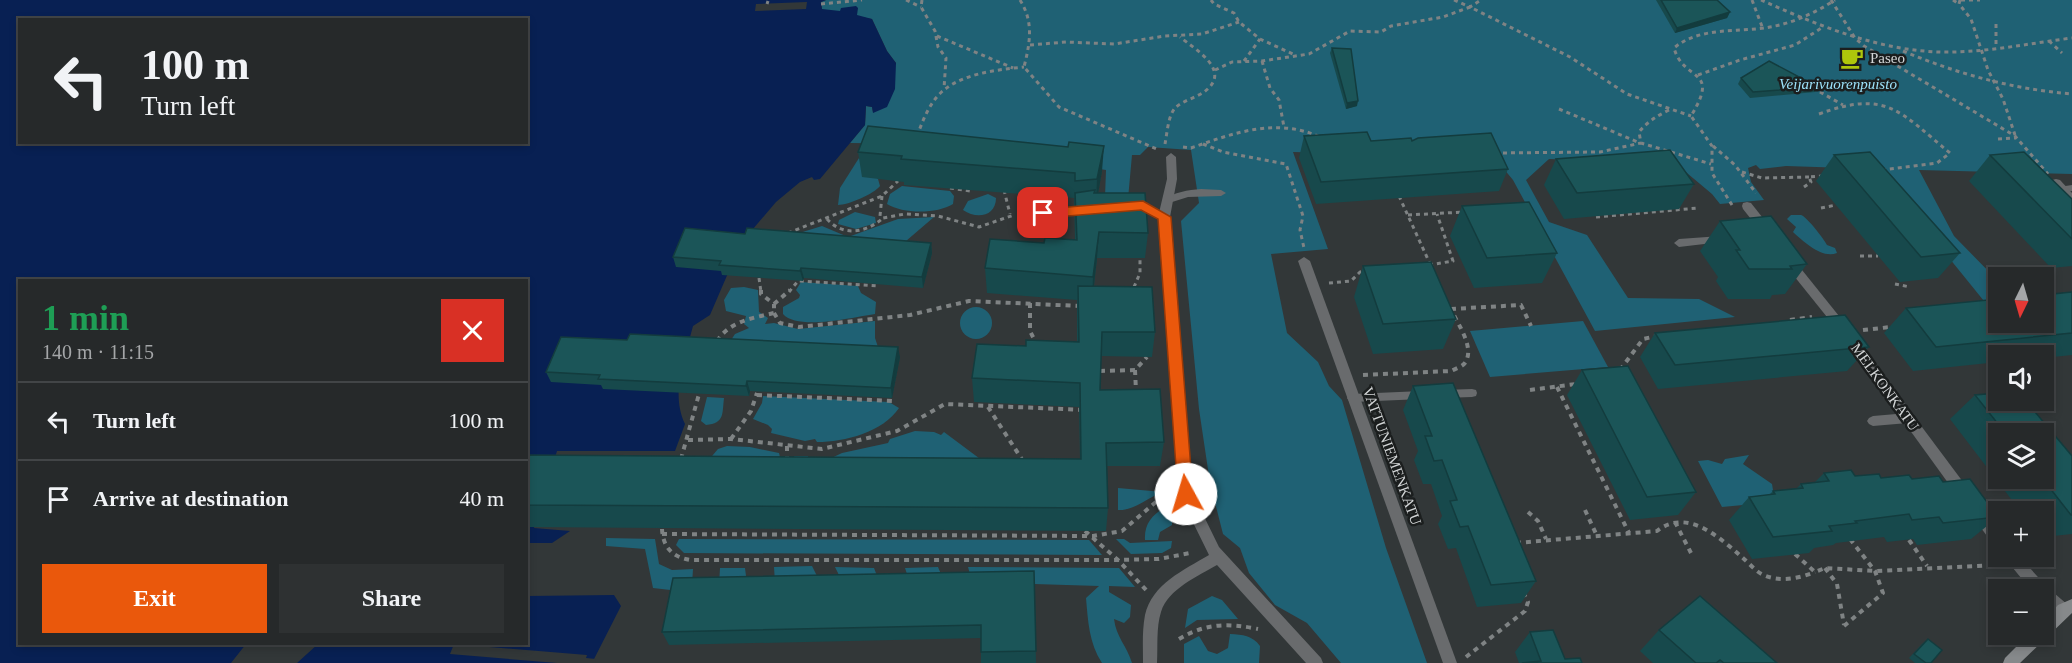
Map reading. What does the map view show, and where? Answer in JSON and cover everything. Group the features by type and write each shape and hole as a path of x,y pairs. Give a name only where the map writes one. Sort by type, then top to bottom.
{"street":[{"path":"1172,150 1172,179 1164,217 1186,494 1217,554 1316,663"},
{"path":"2063,187 2072,199"},
{"name":"MELKONKATU","path":"1741,207 1831,314 1988,526"},
{"name":"VATTUNIEMENKATU","path":"1304,261 1353,398 1456,662"},
{"path":"1150,663 1153,620 1158,603 1168,590 1217,554"},
{"path":"2019,567 2030,579"},
{"path":"2054,599 2067,608 2054,621"},
{"path":"2010,663 2029,645"}],"lane":[{"path":"1169,200 1182,194 1198,191 1221,193"},
{"path":"1123,206 1143,205 1164,217"},
{"path":"1027,214 1094,210"},
{"path":"1679,243 1736,237"},
{"path":"1353,398 1472,393"},
{"path":"1873,421 1908,418"}],"path":[{"path":"821,4 862,0"},
{"path":"906,0 921,6"},
{"path":"922,0 921,6 936,35 938,47 946,58 944,89"},
{"path":"1020,0 1027,10 1030,22 1030,45 1024,67"},
{"path":"1211,0 1214,4 1234,13 1239,22 1260,39 1295,55"},
{"path":"1454,0 1570,57 1627,94 1691,116 1712,146 1741,172 1758,196 1741,207 1712,173 1712,146"},
{"path":"1215,70 1232,62 1262,62 1309,54 1350,31 1382,32 1391,26 1443,17 1470,7 1480,0"},
{"path":"1752,0 1763,29"},
{"path":"1761,0 1824,27 1855,38 1899,49 1946,69 1993,84 2072,94"},
{"path":"1953,0 1980,0"},
{"path":"1691,116 1702,97 1703,87 1698,75 1673,51 1676,45 1688,39 1706,35 1763,29 1802,18 1833,1 1855,38 1864,46 2016,137 2043,168"},
{"path":"1960,1 1971,19 1993,84 2002,99 2016,137"},
{"path":"1030,45 1065,42 1114,44 1165,36 1179,37 1202,34 1239,22"},
{"path":"1996,24 1996,48"},
{"path":"1698,75 1713,72 1737,61 1773,54 1801,44 1824,27"},
{"path":"936,35 1013,68"},
{"path":"1172,150 1172,114 1176,107 1204,92 1211,85 1215,70 1212,62 1179,37"},
{"path":"1243,62 1260,39"},
{"path":"1899,49 1981,51 2072,39"},
{"path":"2048,41 2062,53"},
{"path":"1758,56 1768,61"},
{"path":"1262,62 1270,88 1278,100 1284,127"},
{"path":"915,142 928,110 944,89 967,79 1024,67"},
{"path":"1024,67 1059,106 1146,144"},
{"path":"1806,84 1844,106"},
{"path":"1819,114 1844,106 1874,103 1907,119 1950,153 1937,163 1870,171"},
{"path":"1559,110 1641,143 1711,164"},
{"path":"1641,143 1638,132 1645,124 1652,117 1670,110"},
{"path":"1158,149 1191,148 1249,130 1284,127 1312,132 1324,140"},
{"path":"1998,139 2016,137"},
{"path":"1487,153 1582,153 1641,143"},
{"path":"1203,144 1230,155 1273,159 1286,164 1302,216 1300,230 1304,261"},
{"path":"1741,172 1762,178 1829,176"},
{"path":"1804,187 1811,182 1809,177"},
{"path":"895,186 898,181"},
{"path":"781,236 882,196 895,186 905,183"},
{"path":"1004,183 1004,194 1010,215"},
{"path":"949,188 970,191"},
{"path":"1398,192 1434,274"},
{"path":"882,196 880,216 883,218"},
{"path":"1821,208 1836,205"},
{"path":"1596,217 1698,208"},
{"path":"1408,215 1471,212"},
{"path":"827,219 837,228 858,232 876,225 883,218 905,214 938,216 979,227 1010,215 1027,214"},
{"path":"1418,266 1453,261 1437,214"},
{"path":"1860,256 1878,256"},
{"path":"1126,293 1134,287 1140,273 1140,258"},
{"path":"1312,285 1352,281 1360,272 1372,271"},
{"path":"759,278 761,294 774,304"},
{"path":"774,304 798,281 879,286"},
{"path":"1895,284 1910,287"},
{"path":"1134,287 1147,291 1169,291"},
{"path":"1048,305 1049,297"},
{"path":"1362,375 1451,371 1464,364 1467,353 1466,339 1447,300"},
{"path":"774,304 774,313 780,323 799,327 910,315 969,301 1086,305"},
{"path":"1030,303 1030,331 1039,346"},
{"path":"1451,309 1521,305 1531,326"},
{"path":"713,349 721,332 745,320 774,313"},
{"path":"1785,321 1831,314"},
{"path":"1844,332 1895,327"},
{"path":"1615,378 1643,339 1663,334"},
{"path":"1136,392 1135,370 1146,357"},
{"path":"1100,371 1135,370"},
{"path":"1530,390 1586,383"},
{"path":"1557,387 1629,533"},
{"path":"1128,397 1136,392 1145,392"},
{"path":"731,439 751,411 757,393 893,401"},
{"path":"677,470 688,440 699,394"},
{"path":"688,440 731,439 822,449 897,432 945,404 1094,411"},
{"path":"988,406 1024,463"},
{"path":"787,446 788,469"},
{"path":"1186,494 1164,498 1143,511 1122,531 1093,536 662,531 668,551 677,559 690,560 1159,560 1186,553 1217,554"},
{"path":"1584,510 1597,536"},
{"path":"1528,512 1538,521 1546,539"},
{"path":"1514,543 1657,531 1662,525 1684,520 1709,532 1763,576 1782,579 1806,576 1826,568 1875,571 1988,563"},
{"path":"1675,522 1691,553"},
{"path":"1085,531 1119,560 1158,603"},
{"path":"1826,568 1837,584 1844,626 1883,593 1875,571 1848,536"},
{"path":"1909,540 1928,567"},
{"path":"1795,554 1815,572"},
{"path":"1456,662 1524,611 1527,602 1520,583"},
{"path":"1179,639 1197,627 1215,623 1258,629"}],"green space":[{"name":"Veijarivuorenpuisto","path":"826,0 2072,0 2072,174 1919,170 1954,236 1988,271 1988,306 1877,169 1786,166 1760,169 1756,165 1748,168 1751,182 1764,200 1720,204 1712,194 1675,163 1549,159 1526,180 1549,222 1587,235 1628,298 1699,299 1735,317 1595,331 1513,180 1494,157 1293,152 1328,249 1271,254 1287,333 1318,362 1329,386 1342,400 1386,548 1427,663 1341,663 1307,623 1275,605 1249,573 1240,548 1223,534 1210,483 1199,409 1181,221 1199,203 1191,150 1148,147 1140,155 1132,155 1128,199 1105,197 1106,170 938,144 850,143 865,125 866,106 872,107 873,112 896,63 887,51 872,19 822,10 821,2"},
{"path":"859,158 878,179 880,186 860,198 838,205 840,188"},
{"path":"902,186 950,191 954,196 953,204 938,210 920,212 902,210 887,204 890,194"},
{"path":"988,194 996,198 993,209 989,212 974,215 963,210 968,201"},
{"path":"855,212 875,217 876,223 856,229 838,224 839,220"},
{"path":"1791,215 1804,217 1827,245 1835,248 1837,253 1819,252 1802,240 1793,232 1796,227 1787,219"},
{"path":"934,217 906,241 796,234 822,226 848,237 898,219"},
{"path":"801,282 858,286 861,293 876,302 875,314 827,322 801,322 790,319 783,314 783,307 799,298 800,295 796,290"},
{"path":"744,287 758,290 759,312 768,318 765,324 774,323 798,329 875,321 875,338 881,356 729,343 735,334 749,328 744,324 746,316 726,311 724,300 731,288"},
{"path":"976,307 987,312 992,323 987,334 976,339 965,334 960,323 965,312"},
{"path":"1583,321 1608,367 1490,377 1470,331"},
{"path":"763,396 889,402 899,408 883,423 851,438 828,442 817,442 815,439 805,441 771,433 772,429 768,425 753,419 762,403"},
{"path":"707,397 724,398 720,420 706,425 701,421"},
{"path":"915,431 934,432 941,435 944,432 1011,482 796,480 794,456 808,456 808,462 823,462 842,453 888,443 890,439"},
{"path":"727,446 750,447 779,453 783,470 707,462 718,449"},
{"path":"1749,455 1743,464 1772,484 1775,502 1722,507 1698,461 1708,460 1722,464 1725,459"},
{"path":"1118,488 1163,492 1135,506 1118,510"},
{"path":"1167,506 1172,507 1172,525 1160,532 1158,540 1145,540 1150,520"},
{"path":"606,538 655,539 659,564 672,570 693,569 692,585 719,585 720,568 745,568 747,584 775,583 774,567 812,566 820,582 842,581 835,567 874,568 879,581 909,580 905,568 938,567 943,579 971,578 968,567 1119,568 1135,587 1109,586 1109,592 1131,605 1130,617 1124,623 1114,619 1132,663 1102,663 1094,648 1086,598 1099,586 1034,584 679,591 653,588 645,549 606,546"},
{"path":"679,539 1089,540 1102,555 684,553 676,545"},
{"path":"1116,539 1124,539 1130,543 1172,541 1171,548 1162,553 1131,554"},
{"path":"1212,596 1222,600 1238,619 1197,620 1185,628 1188,609"},
{"path":"1230,634 1247,636 1257,642 1260,646 1259,663 1184,663 1184,644 1199,636 1208,651 1217,654 1228,648"}],"shaded area":[{"path":"0,0 826,0 821,2 822,9 840,11 841,8 856,6 857,15 872,19 887,51 896,63 895,89 887,107 873,113 872,107 866,106 865,125 820,179 814,180 812,177 800,182 776,202 741,243 710,315 693,326 679,387 679,400 685,424 675,451 557,451 534,528 570,531 552,543 528,543 528,279 18,279 18,645 245,645 231,663 0,663"},
{"path":"614,595 621,606 592,663 297,663 317,645 528,645 528,596"}],"pier":[{"path":"807,2 806,9 755,11 756,4"},
{"path":"454,645 466,645 587,655 586,658 596,659 595,663 557,663 450,654"}],"building":[{"path":"1661,0 1717,0 1730,12 1677,28"},
{"path":"1332,48 1351,49 1358,101 1347,103"},
{"path":"1769,61 1818,87 1753,92 1741,78"},
{"path":"868,126 1068,147 1069,142 1104,146 1097,179 1075,181 1075,173 901,159 902,156 858,152"},
{"path":"1367,132 1371,141 1411,138 1412,141 1418,138 1491,133 1508,169 1321,182 1304,136"},
{"path":"1670,150 1694,184 1577,193 1556,159"},
{"path":"1870,152 1960,253 1921,257 1834,155"},
{"path":"2024,152 2072,199 2072,239 1990,155"},
{"path":"1095,190 1094,193 1145,193 1148,233 1099,232 1093,277 985,268 990,239 1044,243 1045,238 1077,240 1075,193"},
{"path":"1529,202 1557,253 1487,258 1462,206"},
{"path":"1771,216 1807,264 1790,266 1792,269 1749,269 1736,250 1740,250 1720,221"},
{"path":"685,228 745,234 747,228 931,243 922,277 801,268 800,271 719,265 721,261 673,257"},
{"path":"1431,262 1456,319 1383,324 1363,266"},
{"path":"1078,286 1152,287 1155,332 1102,332 1100,390 1160,389 1164,442 1106,443 1108,508 528,505 528,455 1081,459 1080,383 972,378 977,344 1026,346 1026,340 1079,342"},
{"path":"2072,292 2072,333 1936,347 1906,308 1988,300 1988,333 2054,333 2054,294"},
{"path":"1845,315 1869,347 1675,365 1655,333"},
{"path":"630,334 898,347 891,388 747,381 746,386 598,379 600,375 546,372 561,337 627,340"},
{"path":"1628,366 1696,492 1647,497 1582,370"},
{"path":"1453,383 1536,581 1491,585 1468,526 1460,527 1450,501 1457,500 1442,460 1434,461 1425,436 1432,436 1413,386"},
{"path":"1988,394 1988,411 2034,411 2044,423 1997,423 1975,395"},
{"path":"2054,435 2072,456 2071,515 2051,489 2054,489"},
{"path":"1851,470 1855,476 1879,474 1881,478 1909,475 1912,479 1939,476 1943,482 1970,479 1988,503 1988,518 1943,523 1939,517 1912,520 1909,514 1829,526 1832,531 1773,537 1749,497 1775,494 1773,491 1803,488 1801,484 1829,481 1824,473"},
{"path":"1034,571 1036,651 981,652 981,625 662,632 673,578"},
{"path":"1700,596 1777,663 1724,663 1720,660 1716,663 1696,663 1659,630"},
{"path":"1553,630 1565,659 1580,658 1582,663 1522,663 1541,661 1530,632"},
{"path":"1928,639 1942,650 1931,663 1926,663 1914,654"}],"place":[{"name":"Paseo","path":"1852,58"}],"route":[{"path":"1043,213 1143,205 1164,217 1176,392 1186,494"}]}
